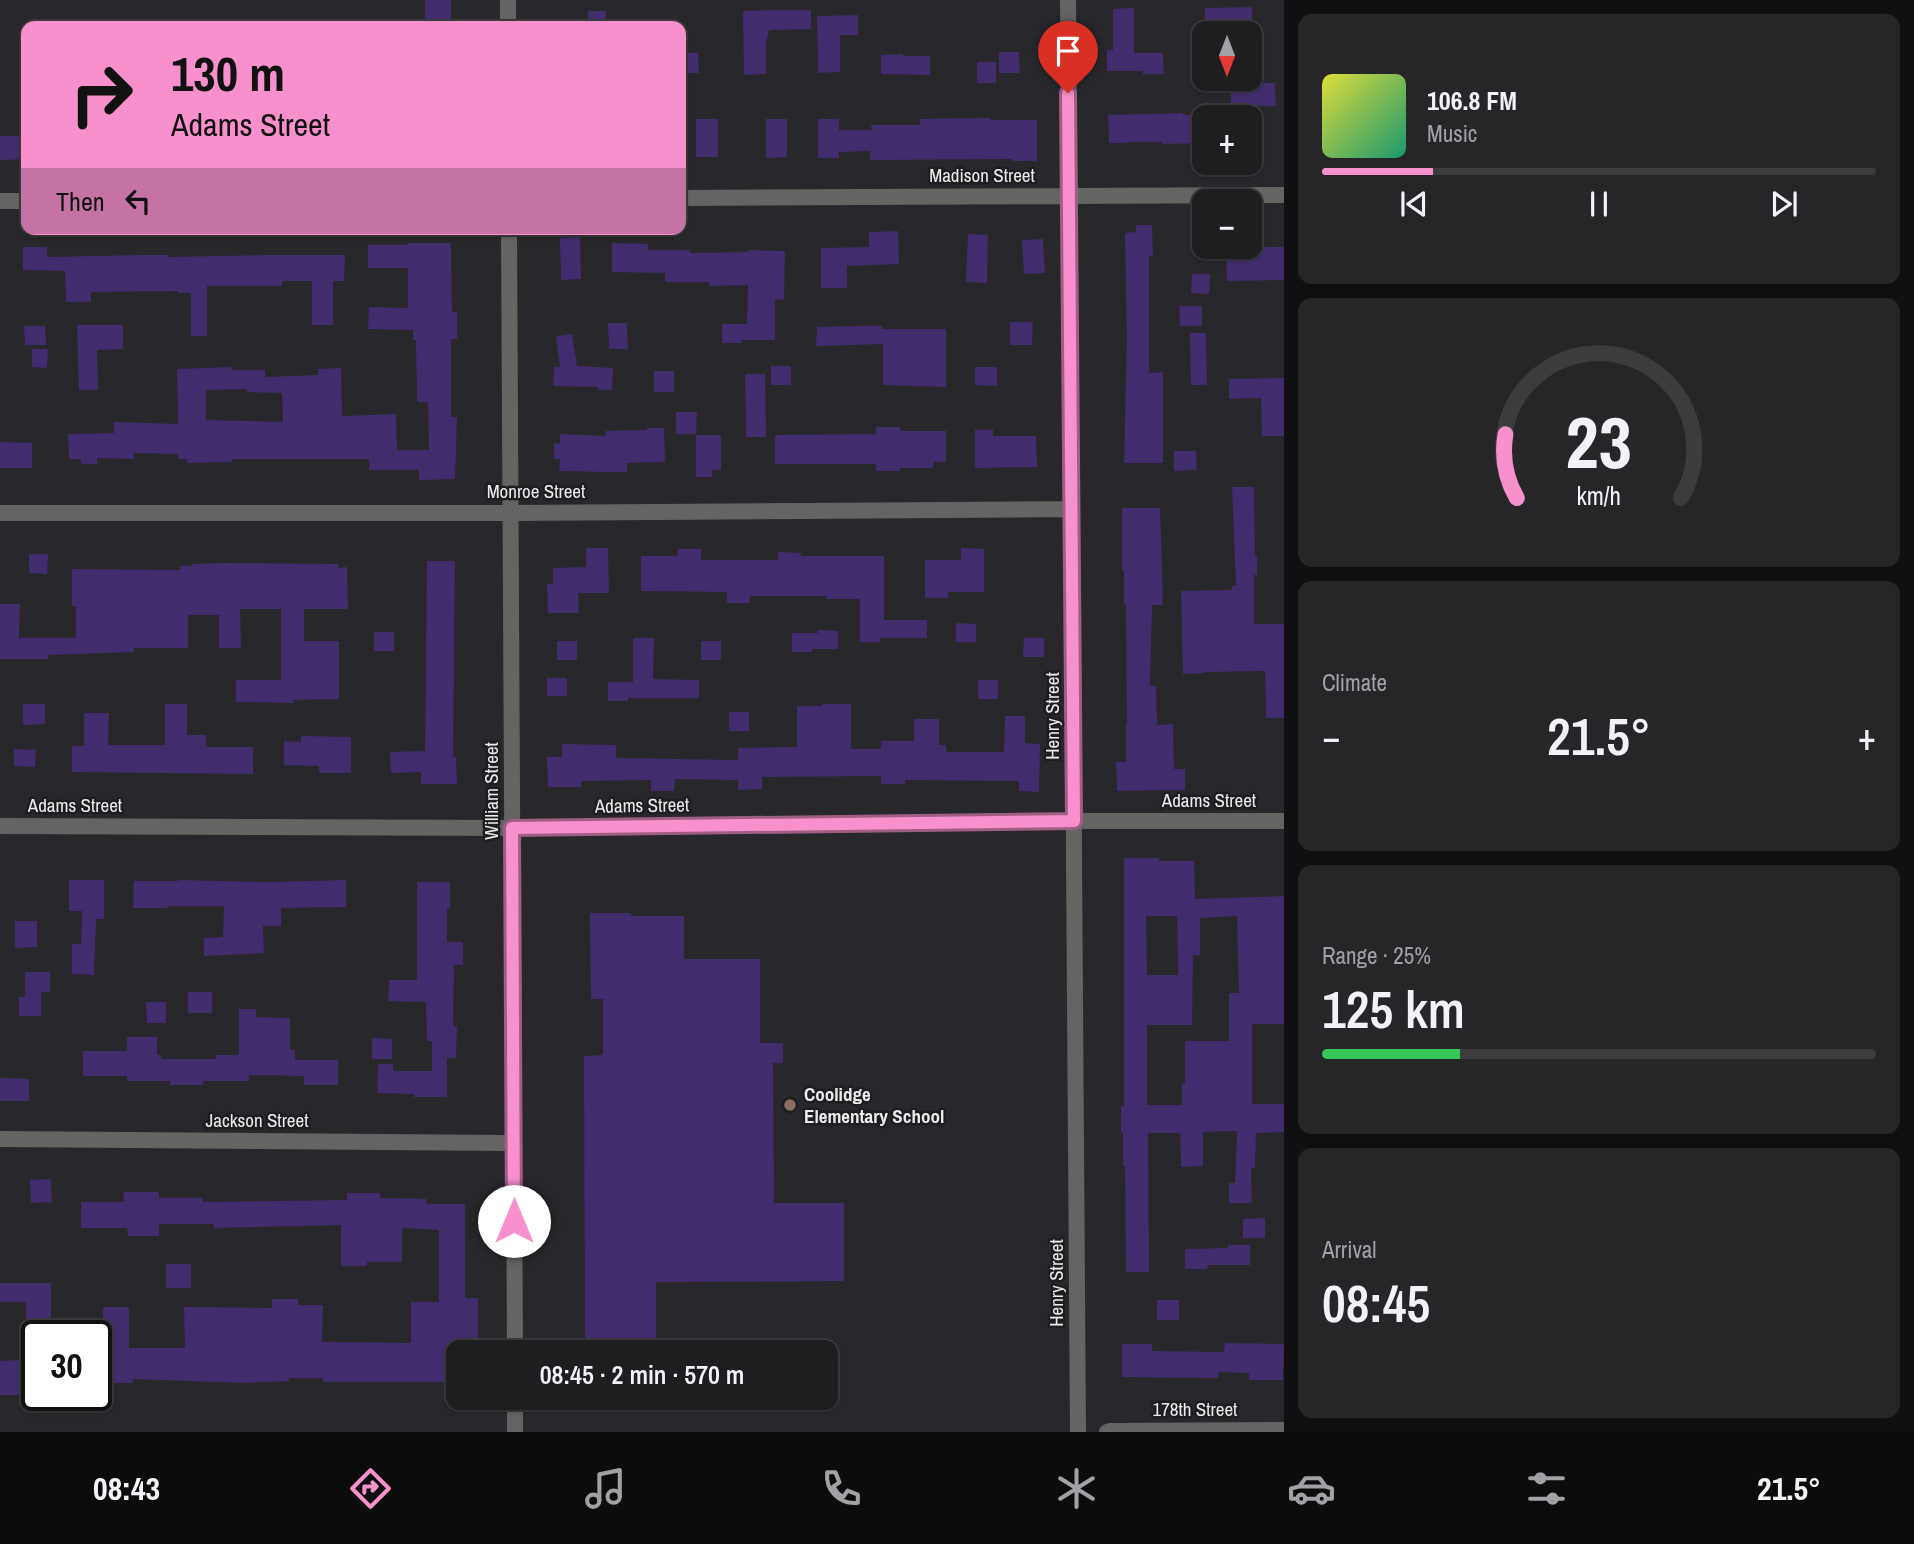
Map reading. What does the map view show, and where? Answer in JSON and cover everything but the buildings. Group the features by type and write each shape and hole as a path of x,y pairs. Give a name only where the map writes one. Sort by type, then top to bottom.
{"street":[{"path":"508,0 508,21"},
{"name":"Henry Street","path":"1068,0 1078,1432"},
{"name":"Madison Street","path":"686,198 1284,195"},
{"path":"0,201 21,201"},
{"name":"William Street","path":"509,235 515,1340"},
{"name":"Monroe Street","path":"0,513 1071,509"},
{"name":"Adams Street","path":"0,826 512,828 1284,821"},
{"name":"Jackson Street","path":"0,1139 513,1143"},
{"path":"515,1410 515,1432"},
{"name":"178th Street","path":"1107,1432 1284,1430"}],"place":[{"name":"Coolidge Elementary School","path":"790,1105"}],"route":[{"path":"514,1221 512,828 1074,821 1068,93"}]}
